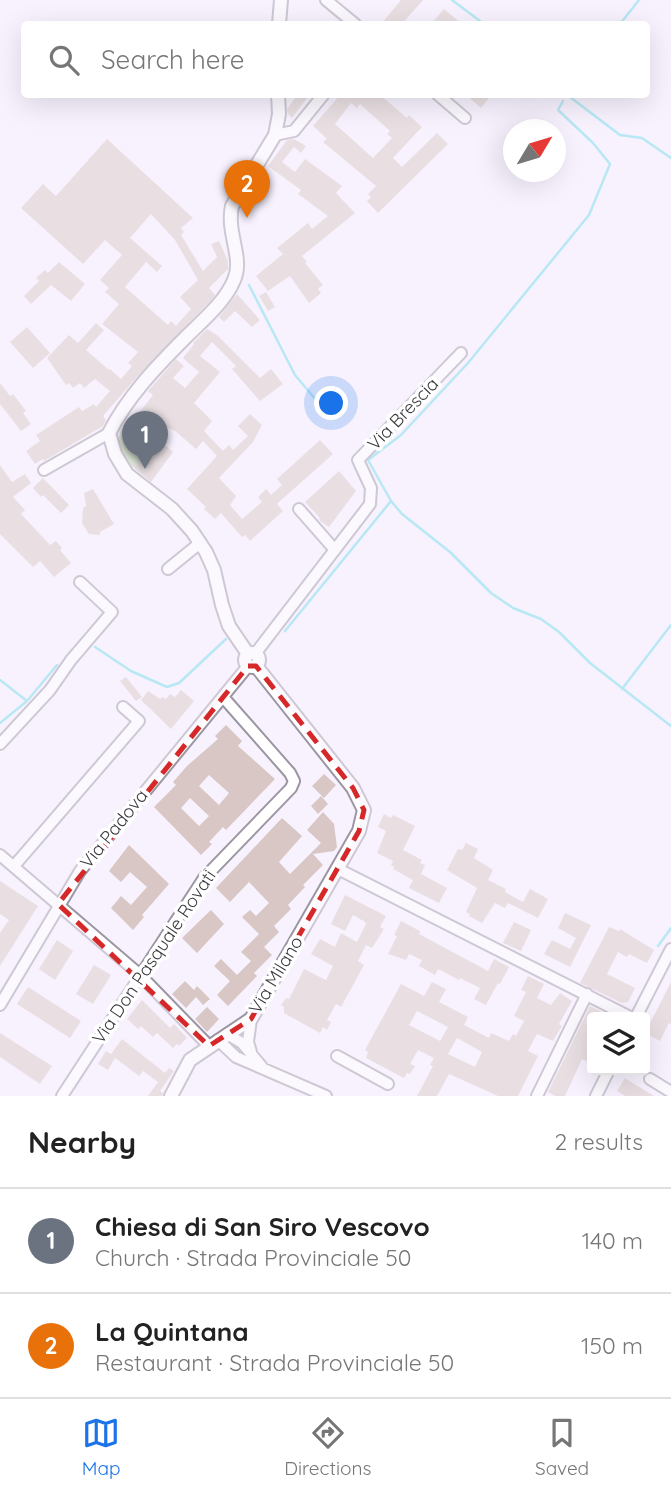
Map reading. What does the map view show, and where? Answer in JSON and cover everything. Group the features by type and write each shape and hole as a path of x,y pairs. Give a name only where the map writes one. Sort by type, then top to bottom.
{"street":[{"path":"279,21 281,0"},
{"path":"326,0 351,21"},
{"path":"44,470 109,433 123,406 156,367 221,301 234,281 238,267 229,219 232,206 275,135 279,114 278,98"},
{"path":"275,135 294,131 321,98"},
{"path":"442,98 465,118"},
{"name":"Via Brescia","path":"252,660 370,504 371,488 358,460 461,354"},
{"path":"109,433 115,454 127,474 172,509 200,543 214,570 229,626 252,660 353,788 364,810 359,831 338,869 621,1012"},
{"path":"299,509 335,550"},
{"path":"168,569 200,543"},
{"path":"0,744 50,690 111,612 80,582"},
{"name":"Via Padova","path":"0,1005 80,871 252,660"},
{"name":"Via Don Pasquale Rovati","path":"62,1096 204,878 290,788 293,781 290,773 223,697"},
{"path":"14,866 139,721 123,707"},
{"path":"1,857 236,1057 326,1096"},
{"name":"Via Milano","path":"171,1096 190,1060 251,1019 338,869"},
{"path":"639,1012 671,949"},
{"path":"537,1096 587,994"},
{"path":"251,1019 248,1042 252,1054"},
{"path":"218,1040 235,1037 263,1070"},
{"path":"337,1056 388,1084"},
{"path":"596,1096 606,1075"},
{"path":"650,1079 671,1092"}],"highlighted area":[{"path":"248,666 256,666 353,788 364,810 359,831 251,1019 209,1046 58,904"}],"green space":[{"path":"123,427 149,448 132,468 120,449 119,438"}],"building":[{"path":"401,0 423,0 405,21 384,21"},
{"path":"444,9 458,21 434,21"},
{"path":"295,98 307,98 292,118 287,109"},
{"path":"338,98 384,98 422,127 393,158 402,167 437,133 448,144 378,213 367,201 371,197 368,194 376,186 323,142 327,139 313,126","holes":["351,103 357,108 360,104 390,131 387,134 392,138 373,158 335,124"]},
{"path":"470,98 489,98 481,108"},
{"path":"107,139 193,218 181,228 184,232 181,235 203,271 217,257 211,244 219,241 228,261 228,269 209,288 215,295 213,298 103,416 106,420 103,426 35,464 26,451 40,441 36,435 79,407 82,411 94,404 96,407 110,391 95,379 84,388 80,383 73,388 69,383 66,385 47,358 69,335 78,343 96,323 104,330 86,350 121,379 132,366 128,363 138,352 102,324 119,304 105,292 109,288 100,280 122,255 105,240 83,264 21,208 43,184 56,196","holes":["151,214 175,240 198,280 180,297 191,309 176,326 171,321 168,325 125,287 146,262 157,272 162,266 130,238"]},
{"path":"294,139 306,146 301,153 294,147 282,162 295,172 305,159 342,186 336,193 355,213 302,256 323,285 318,289 321,293 309,303 290,276 268,291 256,276 283,254 277,248 308,223 312,229 328,216 298,194 301,190 268,166 287,140"},
{"path":"59,262 85,284 71,301 51,285 31,304 24,296 39,281 36,278 45,270 48,273"},
{"path":"266,292 275,307 268,311 259,296"},
{"path":"237,294 260,320 252,327 235,311 224,322 219,317"},
{"path":"27,327 50,353 33,368 10,342"},
{"path":"207,329 218,336 260,378 271,369 283,384 260,401 232,369 236,366 212,342 200,356 220,372 194,403 212,421 204,431 223,451 229,445 233,450 248,436 238,426 250,414 262,425 253,442 219,478 236,496 230,505 242,519 262,502 258,497 266,489 271,495 282,485 277,479 320,440 333,454 277,504 283,511 250,541 245,535 242,537 221,513 215,519 187,489 217,456 203,441 196,449 168,428 159,440 173,452 151,482 133,467 149,448 143,443 156,426 139,413 153,395 148,391 176,359 184,366 173,378 185,388 199,372 183,358"},
{"path":"0,383 26,411 23,413 31,424 21,431 0,404"},
{"path":"0,465 12,482 25,474 31,483 13,497 25,510 21,514 50,545 56,541 71,563 54,577 40,561 33,567 0,534"},
{"path":"339,471 356,491 329,527 320,521 305,502"},
{"path":"43,478 69,505 61,513 33,488"},
{"path":"93,489 114,524 100,532 100,535 89,534 82,523 83,508 86,506 84,493"},
{"path":"126,677 142,697 136,701 120,681"},
{"path":"181,690 194,701 171,729 141,700 148,691 160,699 166,699 170,694 175,697"},
{"path":"226,725 242,741 238,746 275,779 226,830 223,827 201,855 154,807 176,785 173,782 187,766 218,739 215,736","holes":["209,775 229,793 219,805 199,786","190,798 209,816 199,826 181,808"]},
{"path":"324,774 336,785 324,798 312,786"},
{"path":"321,796 328,804 318,814 311,806"},
{"path":"323,812 334,824 337,847 334,851 313,854 323,865 303,885 305,887 288,905 291,909 274,926 279,932 264,947 272,955 254,973 257,976 228,1006 217,995 230,981 214,966 221,959 237,975 251,961 241,952 259,934 242,917 250,910 256,916 269,903 249,882 230,902 216,888 282,818 302,836 279,862 290,874 321,843 307,830"},
{"path":"384,814 391,818 393,815 415,826 403,850 422,860 420,863 425,865 421,874 447,888 439,903 409,888 413,880 393,869 393,861 377,853 386,831 378,827"},
{"path":"466,843 478,849 474,858 493,870 488,880 506,889 505,892 523,902 530,889 548,899 538,918 508,903 505,908 495,903 482,923 469,916 466,912 477,888 447,870 458,849 462,850"},
{"path":"129,845 169,884 142,915 144,917 133,930 111,908 121,896 131,905 147,887 130,872 121,882 109,871"},
{"path":"0,881 38,906 0,966 0,933 9,920 0,914"},
{"path":"345,895 386,916 380,927 384,929 372,948 366,945 358,961 364,965 341,1007 336,1004 327,1020 331,1022 327,1030 323,1027 320,1033 284,1013 284,1007 281,1005 286,998 289,999 304,969 326,980 333,966 311,954 320,939 335,947 341,933 357,942 365,922 353,915 345,931 331,924"},
{"path":"211,910 224,924 197,953 182,938"},
{"path":"565,913 591,925 570,967 544,954 552,940 570,949 576,938 558,928"},
{"path":"401,921 420,931 419,934 488,971 494,959 509,967 486,1005 474,999 480,988 438,969 435,975 419,966 422,960 409,954 406,960 388,954"},
{"path":"514,922 531,930 521,951 503,943"},
{"path":"609,927 619,931 620,929 654,950 647,963 618,952 607,974 635,988 628,1002 622,1003 580,983"},
{"path":"57,940 73,951 55,980 39,969"},
{"path":"94,965 111,975 93,1004 76,994"},
{"path":"528,976 544,984 537,998 551,1005 560,993 572,1001 553,1041 537,1034 528,1051 538,1056 518,1096 498,1096 449,1074 437,1096 417,1096 433,1066 430,1065 434,1058 418,1050 410,1064 415,1066 404,1078 366,1058 368,1052 365,1050 401,984 424,996 432,982 446,989 439,1002 468,1017 464,1025 489,1038 491,1033 509,1041 513,1034 516,1036 524,1021 514,1016 526,992 521,990","holes":["417,1011 448,1027 440,1041 409,1025","457,1038 482,1052 475,1067 448,1054"]},
{"path":"185,981 194,990 197,986 210,999 203,1005 196,997 186,1008 172,994"},
{"path":"671,982 671,1024 669,1023 660,1041 650,1036 650,1023"},
{"path":"28,987 81,1021 70,1038 17,1004"},
{"path":"142,1000 170,1028 174,1024 187,1038 179,1046 177,1044 173,1048 157,1033 153,1037 141,1026 138,1029 127,1019"},
{"path":"590,1006 602,1012 587,1012"},
{"path":"207,1007 219,1019 207,1032 195,1019"},
{"path":"587,1012 587,1062 582,1059 565,1096 555,1096 548,1092"},
{"path":"0,1033 52,1066 40,1084 0,1057"},
{"path":"122,1039 165,1073 169,1068 174,1071 160,1091 162,1096 148,1096 158,1082 143,1071 139,1076 115,1058 108,1070 98,1064 106,1051 111,1054"},
{"path":"625,1078 654,1096 625,1096 617,1091"}],"waterway":[{"path":"452,0 480,21"},
{"path":"622,21 639,0"},
{"path":"571,98 620,135 642,138 671,158"},
{"path":"563,101 558,110 593,143 610,164 589,215 468,363 401,435 368,460 391,501 402,514 450,552 491,593 513,608 541,619 559,632 590,663 671,726"},
{"path":"249,285 295,375 332,419"},
{"path":"285,631 391,501"},
{"path":"622,689 671,625"},
{"path":"95,647 131,671 167,687 179,683 226,639"},
{"path":"0,680 27,701 57,665"},
{"path":"0,723 27,701"},
{"path":"658,946 671,928"}],"place":[{"name":"La Quintana","path":"247,218"},
{"name":"Chiesa di San Siro Vescovo","path":"145,469"}]}
